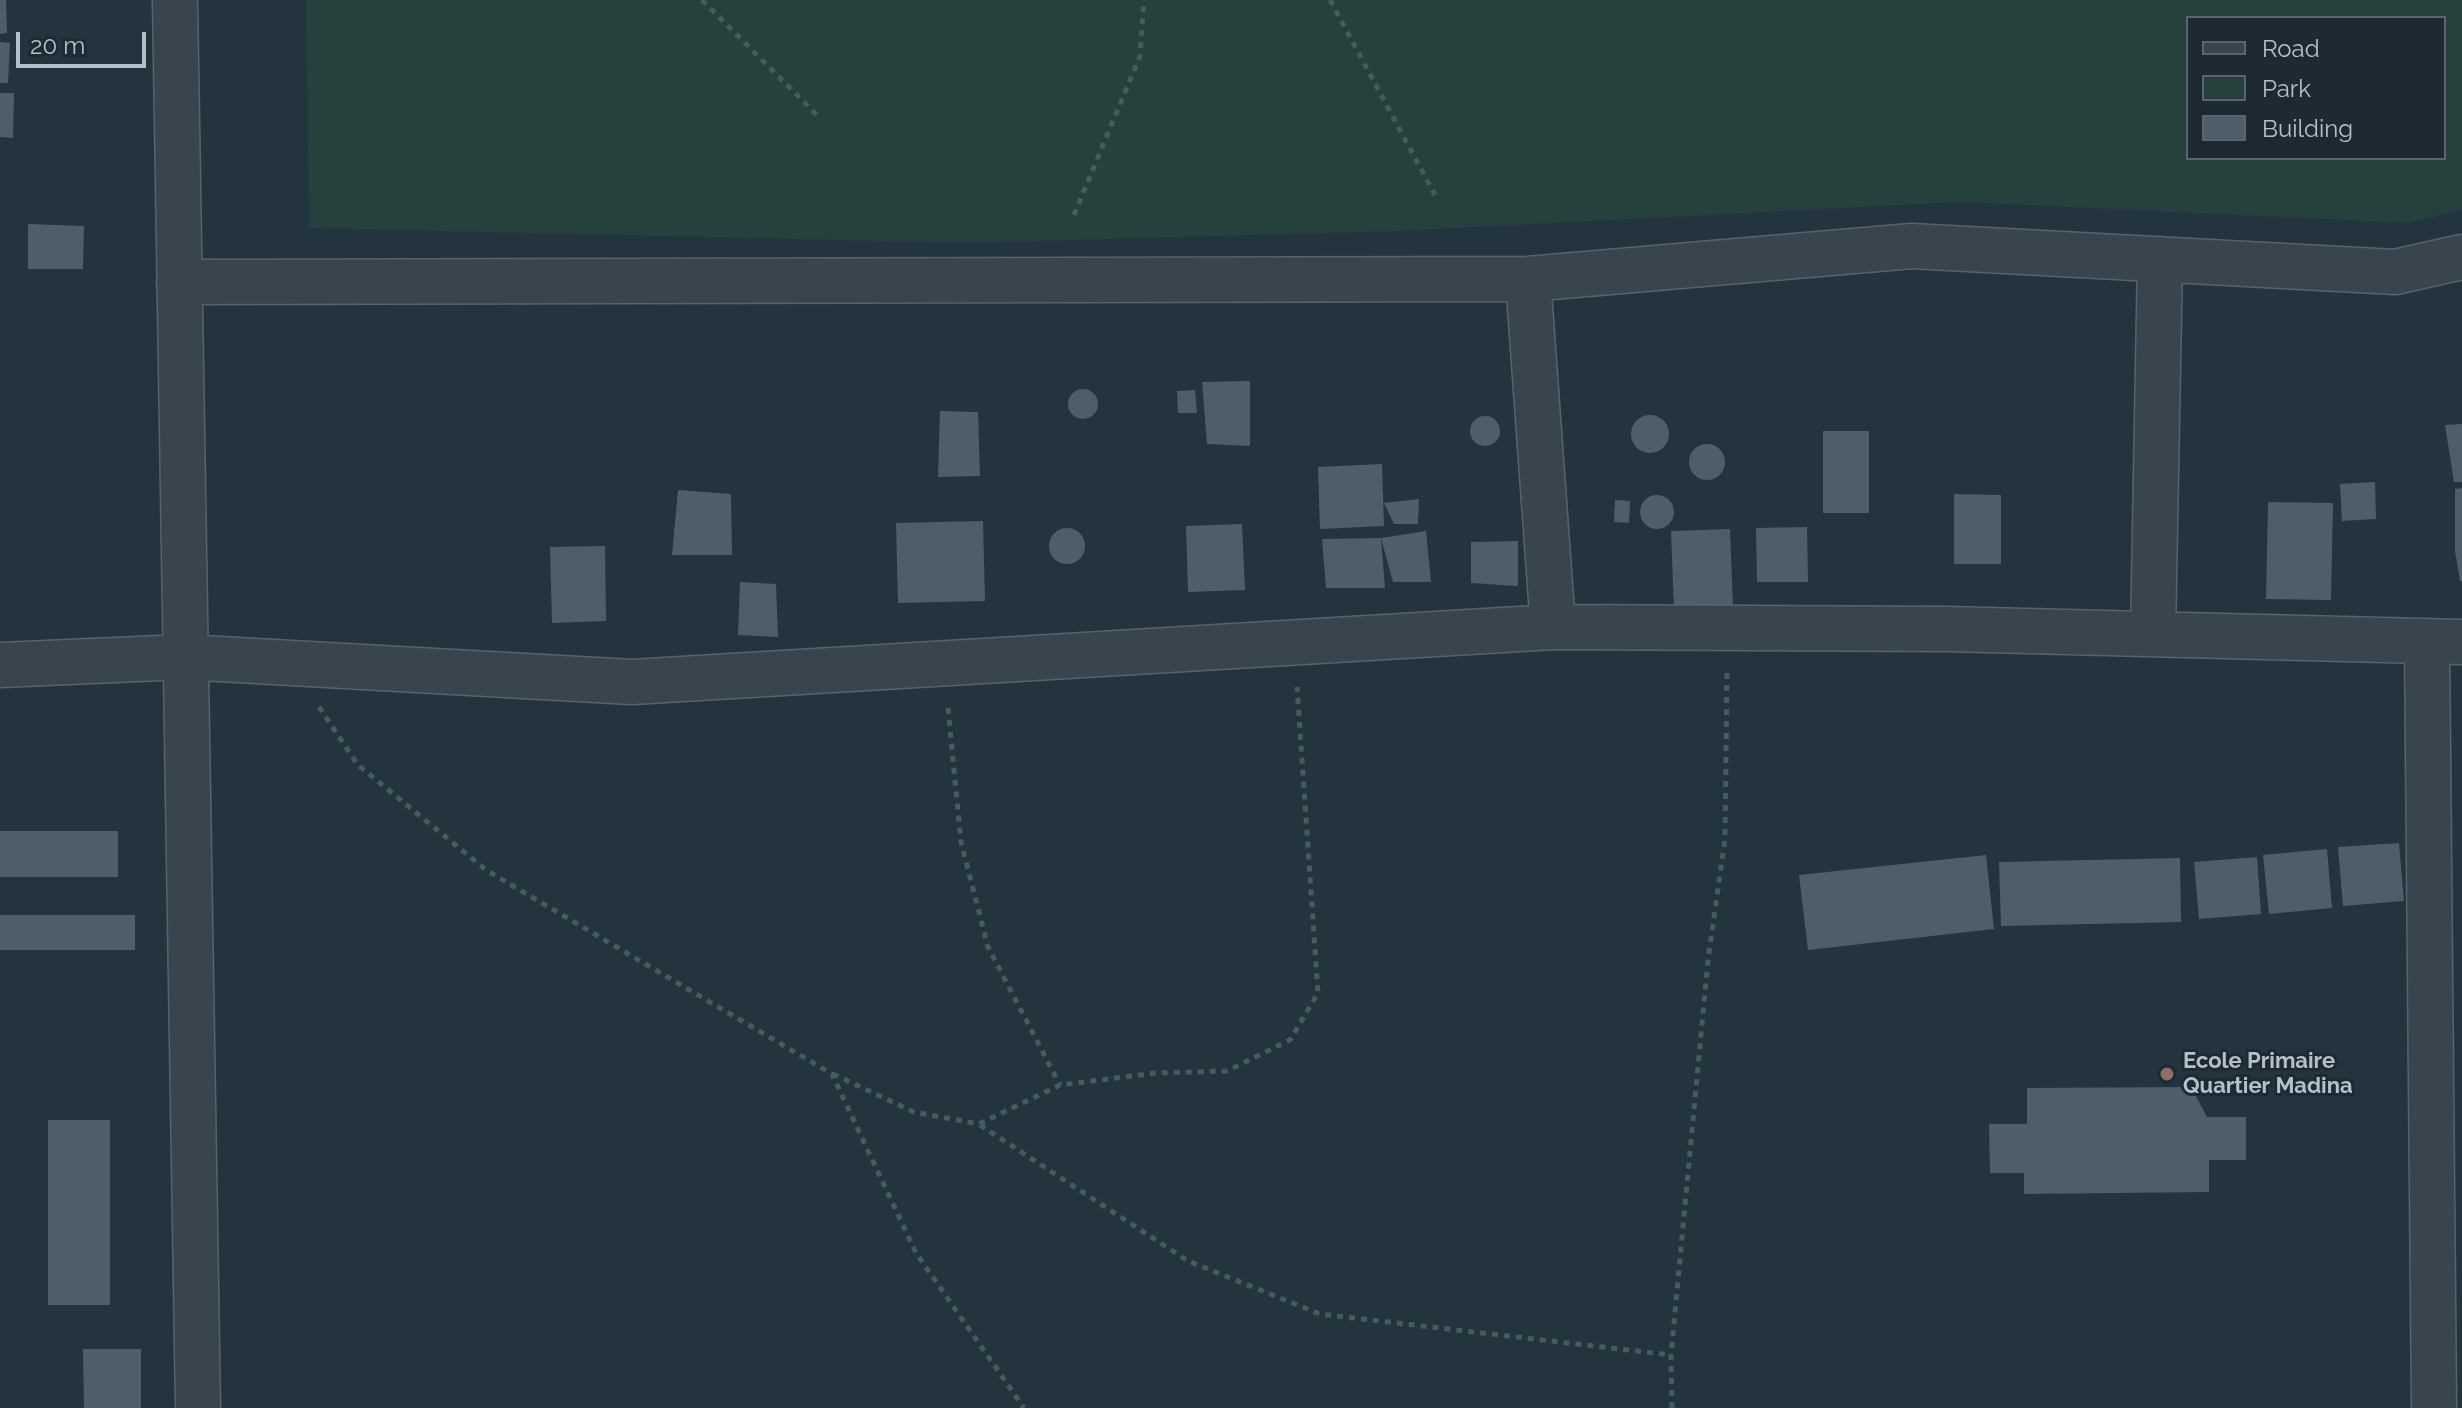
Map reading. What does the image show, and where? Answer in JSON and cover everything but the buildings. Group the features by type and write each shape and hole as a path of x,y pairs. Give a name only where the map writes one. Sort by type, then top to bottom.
{"street":[{"path":"175,0 198,1408"},
{"path":"179,282 1528,279 1912,246 2395,272 2462,257"},
{"path":"2153,634 2160,259"},
{"path":"1528,279 1553,627"},
{"path":"0,665 184,657 632,682 1553,627 2153,634 2444,641 2447,1167 2434,1408"}],"path":[{"path":"702,0 820,118"},
{"path":"1074,215 1140,56 1144,0"},
{"path":"1330,0 1435,195"},
{"path":"1672,1408 1671,1355 1708,960 1725,839 1728,628"},
{"path":"979,1124 1060,1085 1155,1073 1227,1071 1290,1040 1318,993 1294,642"},
{"path":"290,663 358,765 486,870 832,1074 914,1112 979,1124 1188,1261 1320,1314 1671,1355"},
{"path":"943,663 961,842 988,947 1060,1085"},
{"path":"832,1074 916,1253 1024,1408"}],"green space":[{"path":"306,0 2462,0 2462,210 2407,223 1961,202 1400,231 965,243 309,228"}],"place":[{"name":"Ecole Primaire Quartier Madina","path":"2167,1074"}]}
